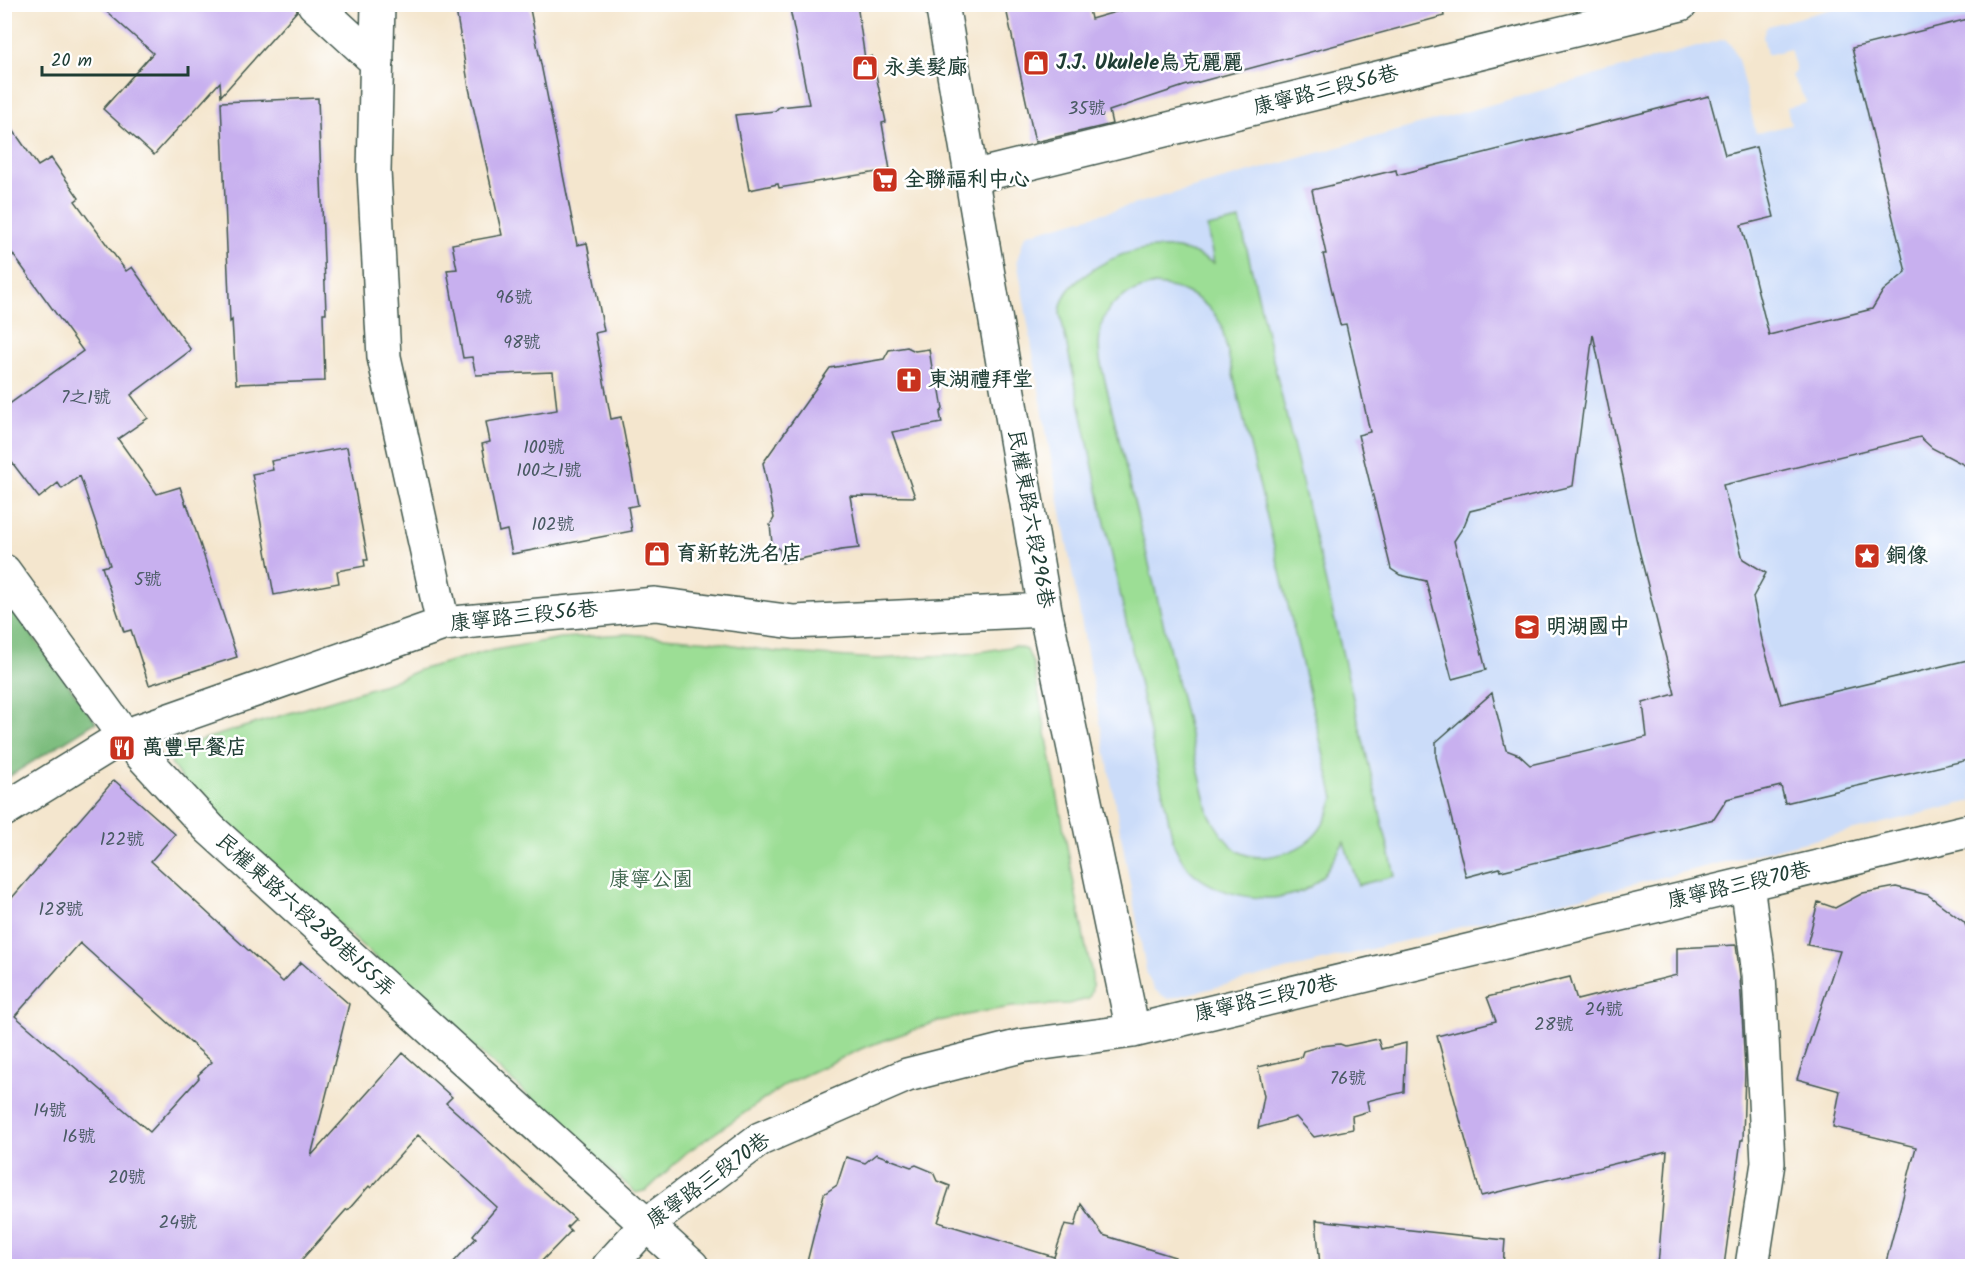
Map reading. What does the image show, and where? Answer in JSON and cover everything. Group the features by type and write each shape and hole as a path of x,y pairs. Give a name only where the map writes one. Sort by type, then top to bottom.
{"street":[{"path":"314,4 377,62"},
{"path":"378,4 374,171 384,357 443,624"},
{"name":"民權東路六段296巷","path":"942,4 1045,610 1133,1031"},
{"name":"康寧路三段56巷","path":"972,177 1681,4"},
{"name":"民權東路六段280巷155弄","path":"4,571 124,736 210,829 692,1266"},
{"name":"康寧路三段56巷","path":"4,810 124,736 443,624 655,604 794,622 1045,610"},
{"name":"康寧路三段70巷","path":"609,1266 646,1225 760,1139 908,1075 1021,1046 1133,1031 1972,830"},
{"path":"1747,884 1759,974 1768,1163 1752,1266"}],"shaded area":[{"name":"明湖國中","path":"1846,5 1972,5 1972,801 1168,999 1160,994 1154,989 1147,975 1050,453 1017,260 1025,235 1725,39 1732,46 1739,63 1756,133 1791,125 1787,108 1806,103 1806,101 1792,76 1796,70 1790,49 1767,55 1763,36 1765,30 1768,26"}],"green space":[{"path":"1240,220 1395,876 1358,885 1344,842 1325,872 1310,887 1281,897 1247,896 1230,893 1201,879 1187,866 1174,845 1060,313 1065,296 1075,283 1109,260 1122,255 1150,248 1179,249 1214,263 1207,227","holes":["1154,285 1183,291 1201,301 1221,324 1334,798 1326,820 1312,838 1296,849 1266,857 1246,855 1238,851 1225,839 1209,814 1100,360 1100,330 1109,309 1116,301 1139,289"]},
{"path":"4,597 96,722 5,779 4,779"},
{"name":"康寧公園","path":"627,634 711,641 775,652 877,659 967,654 1015,646 1027,650 1033,663 1091,972 1092,987 1088,999 1068,1004 1012,1007 939,1021 863,1048 788,1083 686,1153 647,1190 636,1193 191,791 171,764 174,754 182,746 391,682 419,670 484,652 561,638"}],"building":[{"path":"98,4 296,4 297,11 221,96 220,82 154,155 103,109 153,53"},
{"path":"455,4 529,4 577,245 587,243 604,331 595,333 611,419 621,417 638,505 628,507 632,531 512,554 507,530 499,532 482,444 490,442 486,422 557,410 553,372 476,375 472,357 463,358 447,270 457,269 452,244 502,235 469,88"},
{"path":"789,4 857,4 865,59 872,56 886,122 882,123 890,170 779,188 778,184 749,190 735,115 775,111 779,107 809,104"},
{"path":"1005,4 1088,4 1091,19 1143,4 1442,4 1444,16 1184,86 1109,111 1112,124 1035,142"},
{"path":"1972,18 1972,469 1932,448 1920,437 1723,485 1743,559 1766,573 1753,597 1762,640 1781,704 1972,659 1972,759 1785,803 1781,786 1727,799 1714,819 1501,871 1500,868 1466,877 1436,757 1436,742 1492,693 1506,750 1519,755 1530,765 1647,737 1643,703 1675,694 1636,538 1593,334 1573,486 1470,511 1454,541 1486,670 1452,679 1426,581 1400,575 1391,569 1358,435 1370,432 1346,324 1340,325 1323,254 1326,254 1312,190 1396,170 1397,175 1709,96 1725,155 1756,147 1774,217 1741,225 1769,335 1872,309 1883,291 1906,272 1852,48"},
{"path":"318,98 326,313 323,313 325,381 236,384 232,320 230,322 221,102"},
{"path":"4,117 38,166 51,158 79,198 75,201 126,271 132,267 191,350 131,395 148,418 118,439 157,494 180,487 237,657 149,685 131,630 124,632 102,567 110,565 80,476 62,489 58,483 39,498 4,452 4,408 83,351 4,242"},
{"path":"907,347 915,351 929,349 934,380 938,379 943,409 940,413 942,423 892,432 915,497 850,496 859,548 782,563 780,550 772,543 770,525 774,518 763,463 830,368 884,359 889,350"},
{"path":"347,447 368,560 364,560 365,566 337,571 339,583 274,595 252,474 273,470 271,461"},
{"path":"114,780 175,834 151,861 283,982 301,962 349,1004 311,1156 403,1053 452,1097 446,1103 575,1219 567,1227 571,1231 537,1266 450,1266 476,1238 473,1235 497,1207 418,1135 296,1266 4,1266 4,907","holes":["80,943 212,1062 198,1075 199,1078 150,1132 15,1016"]},
{"path":"1896,887 1928,895 1964,922 1972,939 1972,1266 1885,1266 1916,1147 1833,1127 1840,1091 1797,1079 1840,951 1807,945 1818,902 1835,908 1863,893"},
{"path":"1736,945 1745,1070 1743,1140 1741,1140 1724,1266 1658,1266 1667,1151 1481,1196 1437,1036 1496,1021 1487,997 1570,977 1577,1000 1677,975 1677,948"},
{"path":"1378,1039 1381,1049 1406,1043 1404,1092 1367,1101 1369,1111 1352,1116 1353,1129 1314,1137 1296,1117 1258,1128 1264,1096 1258,1067 1301,1057 1303,1051 1321,1046 1340,1044 1345,1046"},
{"path":"876,1154 911,1167 916,1165 933,1172 937,1181 950,1186 938,1222 1054,1257 1065,1224 1075,1226 1081,1204 1103,1235 1175,1257 1173,1266 806,1266 824,1194 837,1185 846,1157 865,1163"},
{"path":"1316,1220 1505,1240 1503,1266 1320,1266"}],"place":[{"name":"J.J. Ukulele烏克麗麗","path":"1036,63"},
{"name":"永美髮廊","path":"865,68"},
{"name":"全聯福利中心","path":"885,180"},
{"name":"東湖禮拜堂","path":"909,380"},
{"name":"育新乾洗名店","path":"657,554"},
{"name":"銅像","path":"1867,556"},
{"name":"明湖國中","path":"1527,627"},
{"name":"萬豐早餐店","path":"122,748"}]}
